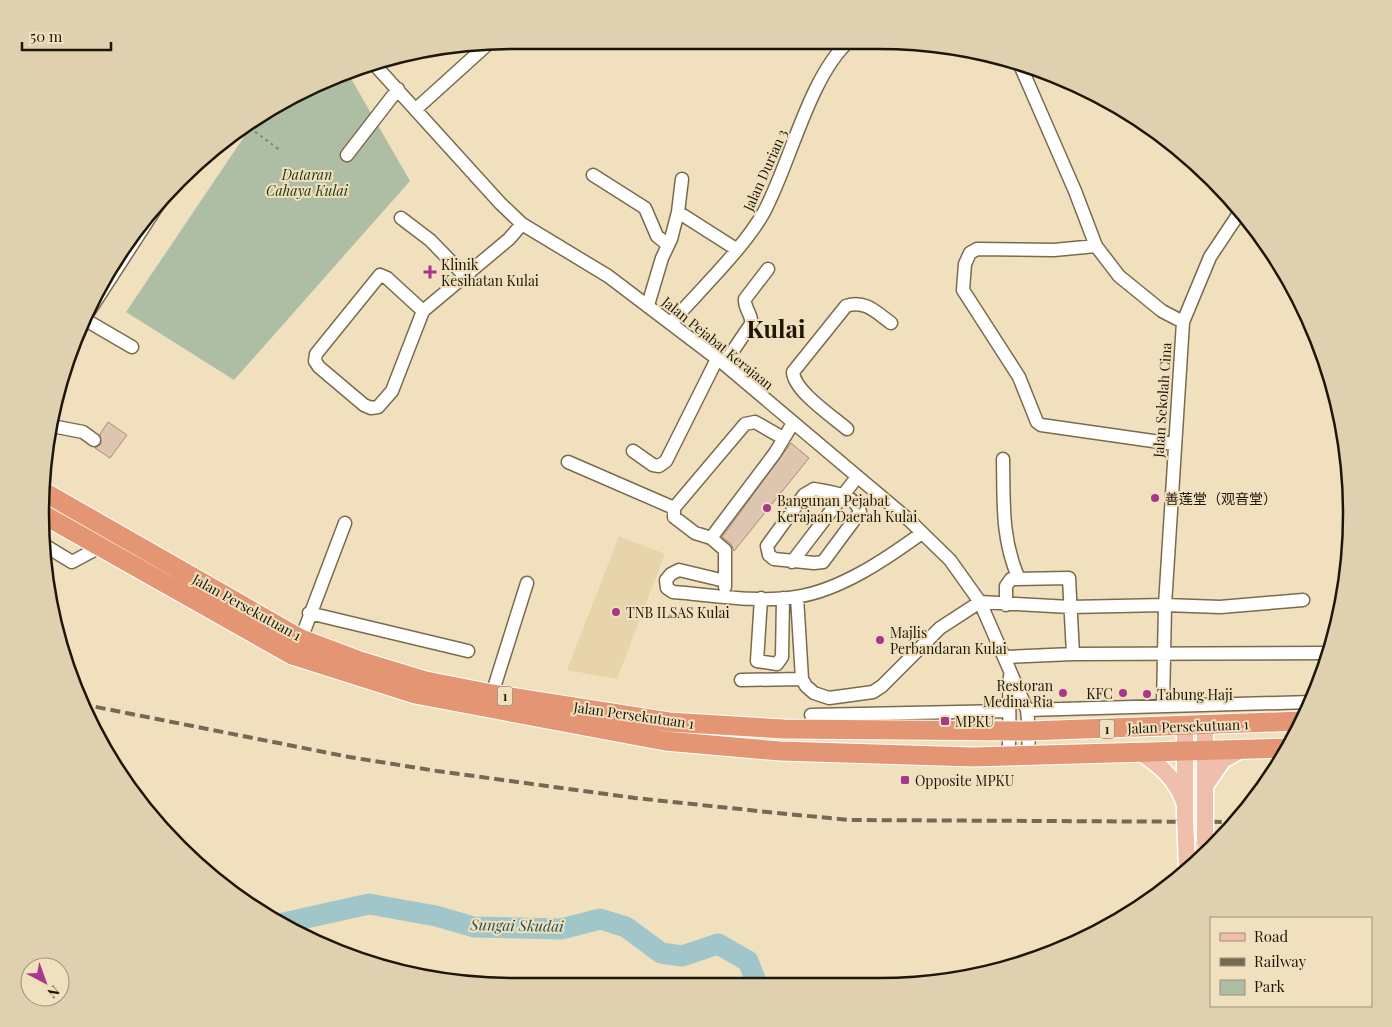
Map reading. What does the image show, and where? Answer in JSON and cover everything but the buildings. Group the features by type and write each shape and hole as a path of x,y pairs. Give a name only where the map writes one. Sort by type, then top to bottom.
{"highway":[{"name":"Jalan Persekutuan 1","path":"50,495 301,638 357,660 426,681 492,694 669,722 784,729 1020,731 1294,721"},
{"name":"Jalan Persekutuan 1","path":"49,518 292,655 415,694 665,740 780,751 1028,757 1280,748"}],"main road":[{"path":"1185,726 1187,861"},
{"path":"1205,726 1205,819 1209,840"},
{"path":"1205,786 1223,760 1241,750"},
{"path":"1141,753 1156,763 1172,779 1185,813"}],"street":[{"name":"Jalan Durian 3","path":"671,323 736,249 763,214 824,75 843,49"},
{"path":"416,109 481,50"},
{"name":"Jalan Pejabat Kerajaan","path":"379,69 500,203 522,224 608,276 721,361 922,533 950,560 980,602 1027,710 1020,731"},
{"path":"1023,72 1075,191 1096,246 1126,282 1162,310 1183,322"},
{"path":"347,155 398,89"},
{"path":"593,175 645,208 657,236 668,245"},
{"path":"648,305 678,212 682,179"},
{"path":"678,212 736,249"},
{"path":"401,218 430,240 465,276"},
{"name":"Jalan Sekolah Cina","path":"1163,706 1162,655 1183,322 1210,257 1236,218"},
{"path":"423,311 387,278 380,275 316,354 314,361 364,405 371,408 378,407 392,391 423,311 509,240 522,224"},
{"path":"1096,246 1054,250 977,249 970,253 965,264 963,290 1019,378 1037,422 1041,425 1174,444"},
{"path":"633,452 653,465 659,466 666,461 721,361 751,324 752,320 744,305 745,299 768,269"},
{"path":"847,429 801,389 793,379 792,372 846,306 856,302 865,304 892,323"},
{"path":"90,323 132,348"},
{"path":"725,596 724,550 711,538 695,533 674,517 674,508 745,424 755,422 783,438"},
{"path":"711,538 783,438 792,422"},
{"path":"57,427 83,432 94,440"},
{"path":"1003,458 1004,529 1008,553 1018,578"},
{"path":"568,462 674,508"},
{"path":"792,562 857,477"},
{"path":"814,489 843,495 858,506 860,512 826,559 819,563 792,562 774,559 766,550 804,495 814,489"},
{"path":"301,638 345,523"},
{"path":"725,580 679,570 671,574 666,580 667,588 673,592 761,598 797,597 814,593 858,574 922,533"},
{"path":"50,549 72,562 100,547"},
{"path":"1006,605 1006,586 1011,579 1069,578 1072,654"},
{"path":"492,694 527,583"},
{"path":"797,597 802,679 814,693 829,698 873,692 882,686 940,628 980,602 1006,605 1070,607 1165,605 1220,607 1303,600"},
{"path":"761,598 757,662 772,665 777,664 782,656 783,598"},
{"path":"309,613 468,652"},
{"path":"1005,657 1072,654 1322,653"},
{"name":"Jalan Pejabat Kerajaan","path":"1010,673 1008,711 1020,731"},
{"path":"741,680 802,679"},
{"path":"873,692 874,713"},
{"path":"1027,710 1303,702"},
{"path":"811,715 1008,711"},
{"path":"1008,757 1020,731"},
{"path":"1020,731 1028,757"}],"path":[{"path":"252,129 281,151"}],"shaded area":[{"name":"TNB ILSAS Kulai","path":"619,536 665,554 617,679 567,670"}],"green space":[{"name":"Dataran Cahaya Kulai","path":"351,78 410,181 234,380 126,312 246,134 281,111"}],"waterway":[{"name":"Sungai Skudai","path":"291,921 369,904 436,916 474,927 561,929 600,919 626,927 661,953 682,956 718,944 748,961 755,978"}],"railway":[{"path":"91,706 349,757 437,771 635,798 777,813 850,820 1226,822"}],"place":[{"name":"Klinik Kesihatan Kulai","path":"430,272"},
{"name":"善莲堂（观音堂）","path":"1155,498"},
{"name":"Bangunan Pejabat Kerajaan Daerah Kulai","path":"767,508"},
{"name":"TNB ILSAS Kulai","path":"616,612"},
{"name":"Majlis Perbandaran Kulai","path":"880,640"},
{"name":"Restoran Medina Ria","path":"1063,693"},
{"name":"KFC","path":"1123,693"},
{"name":"Tabung Haji","path":"1147,694"},
{"name":"MPKU","path":"945,721"},
{"name":"Opposite MPKU","path":"905,780"}],"district":[{"name":"Kulai","path":"776,328"}]}
